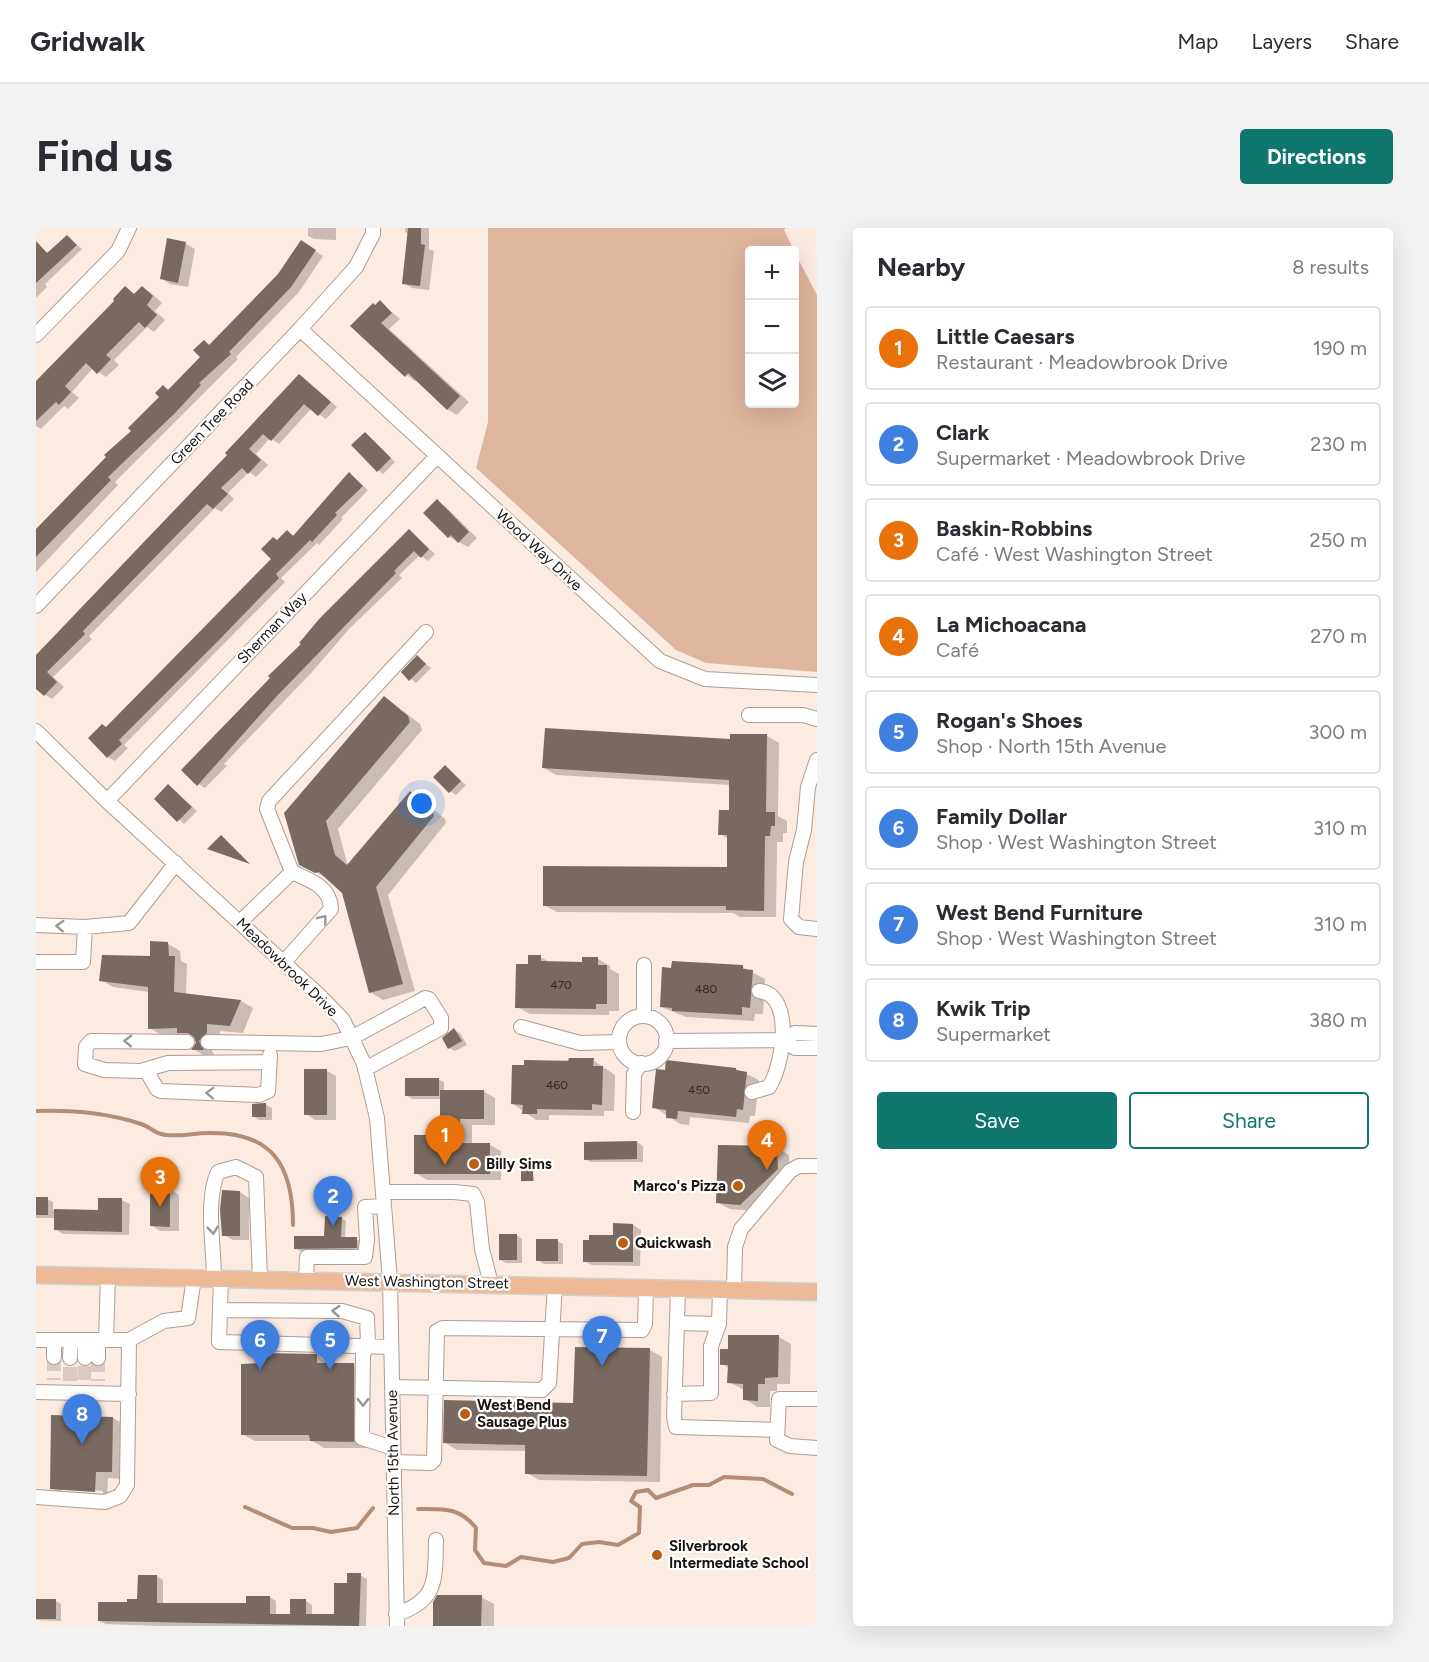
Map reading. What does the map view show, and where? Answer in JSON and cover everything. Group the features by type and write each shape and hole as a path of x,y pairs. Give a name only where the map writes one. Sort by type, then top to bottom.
{"main road":[{"name":"West Washington Street","path":"36,1275 817,1292"}],"street":[{"path":"36,336 118,251 129,228"},
{"name":"Green Tree Road","path":"36,606 300,329 356,267 373,234 373,228"},
{"name":"Wood Way Drive","path":"300,329 660,660 705,679 817,685"},
{"name":"Sherman Way","path":"107,801 436,456"},
{"path":"284,963 331,909 330,897 321,885 292,872 267,809 268,801 426,633"},
{"path":"749,715 803,715 817,719"},
{"name":"Meadowbrook Drive","path":"36,731 107,801 343,1020 365,1069 377,1118 390,1281"},
{"path":"817,760 808,787 804,830 796,862 791,919 798,927 817,929"},
{"path":"36,925 85,927 129,923 176,863"},
{"path":"240,922 292,872"},
{"path":"36,962 83,962 85,927"},
{"path":"644,965 644,1016"},
{"path":"752,1092 763,1091 774,1080 781,1062 783,1040 783,1024 774,997 770,993 759,990"},
{"path":"208,1042 321,1044 351,1038 425,998 429,999 441,1018 441,1028 365,1069"},
{"path":"644,1016 661,1024 666,1041 665,1049 655,1060 641,1063 626,1056 619,1042 620,1034 629,1020 644,1016"},
{"path":"521,1027 580,1043 619,1042"},
{"path":"666,1041 783,1040 795,1034 817,1034"},
{"path":"783,1040 795,1048 817,1048"},
{"path":"187,1042 91,1041 83,1056 89,1068 146,1070 168,1063 269,1062"},
{"path":"146,1070 157,1089 161,1091 260,1095 268,1091 272,1044"},
{"path":"633,1112 634,1074 641,1063"},
{"path":"674,1394 711,1393 711,1346 719,1324 741,1229 790,1171 799,1166 817,1166"},
{"path":"260,1279 256,1177 236,1167 218,1172 214,1182 211,1222 218,1278 219,1342 368,1344 391,1347"},
{"path":"306,1280 307,1257 365,1257 367,1240 365,1207 384,1199 454,1191 473,1194 477,1203 482,1250 491,1284"},
{"path":"90,1340 84,1358 108,1276"},
{"path":"36,1340 129,1341 164,1321 188,1318 194,1278"},
{"name":"North 15th Avenue","path":"390,1281 396,1620"},
{"path":"392,1388 542,1390 549,1383 555,1285"},
{"path":"220,1310 342,1311 367,1318 368,1344 363,1354 362,1438 393,1455 431,1463 434,1460 437,1331 442,1328 642,1330 645,1324 646,1288"},
{"path":"678,1289 674,1394 676,1427 777,1430"},
{"path":"677,1323 719,1324"},
{"path":"54,1340 54,1357"},
{"path":"36,1497 105,1502 120,1496 127,1485 129,1341"},
{"path":"36,1392 54,1386 84,1387 129,1394"},
{"path":"817,1399 779,1399 777,1430 777,1440 790,1446 817,1448"},
{"path":"396,1620 426,1598 435,1581 436,1540"}],"shaded area":[{"path":"488,228 786,228 784,230 792,246 745,246 745,408 799,408 799,261 817,295 817,672 706,663 676,650 476,468 488,422"}],"building":[{"path":"408,228 421,228 421,244 425,245 420,286 402,284"},
{"path":"67,235 77,245 36,283 36,241 47,253"},
{"path":"167,238 186,242 178,283 160,279"},
{"path":"301,240 316,250 291,287 229,352 231,354 199,383 201,385 175,413 108,477 111,480 36,557 36,529 106,457 104,455 131,431 128,428 159,397 155,393 163,385 168,390 200,357 193,350 204,340 209,345 278,274"},
{"path":"125,286 134,294 142,286 153,296 147,305 157,315 145,328 139,322 106,355 111,359 97,374 86,363 65,386 71,392 59,405 56,402 36,421 36,381 114,301 113,299"},
{"path":"380,300 392,313 381,323 460,396 447,410 408,373 405,377 350,326 373,303 375,305"},
{"path":"299,374 331,402 318,416 304,404 271,441 263,434 249,449 261,460 248,474 242,468 221,488 228,494 213,509 207,504 83,631 85,634 47,672 57,682 44,696 36,689 36,655 227,455 225,453"},
{"path":"365,432 391,458 377,472 351,445"},
{"path":"349,472 363,486 335,513 337,515 312,542 310,540 276,574 279,578 119,740 122,744 107,758 88,738 102,724 106,727 271,559 261,549 273,537 277,540 287,530 293,536"},
{"path":"437,499 469,532 458,543 451,535 448,538 423,513"},
{"path":"409,529 429,549 421,558 414,551 394,571 396,573 276,697 197,786 181,770 270,678 268,676 301,644 299,643 320,618"},
{"path":"417,655 426,664 409,681 401,672"},
{"path":"384,696 408,716 410,722 326,821 335,855 347,865 410,791 432,810 434,816 376,887 403,984 369,993 342,893 319,872 315,873 299,865 284,813"},
{"path":"545,728 730,739 730,734 767,734 766,812 775,812 775,826 771,826 770,836 765,836 764,911 726,910 726,906 543,906 543,866 727,867 727,835 718,835 719,810 729,810 729,780 542,768"},
{"path":"445,765 461,781 449,793 433,777"},
{"path":"168,784 192,807 177,822 154,799"},
{"path":"221,835 250,864 207,849"},
{"path":"150,941 168,942 169,956 175,956 174,992 241,1000 230,1026 207,1024 207,1033 199,1041 204,1050 191,1050 196,1043 194,1037 188,1033 177,1033 177,1028 148,1029 148,987 99,981 102,955 150,956"},
{"path":"528,955 541,955 541,961 582,962 582,957 598,957 598,965 607,965 607,1004 596,1004 596,1009 515,1008 516,964 528,964"},
{"path":"672,961 743,965 743,969 753,970 750,1008 742,1007 742,1015 672,1011 672,1008 660,1007 662,967 671,968"},
{"path":"454,1028 462,1041 448,1049 442,1038"},
{"path":"569,1058 594,1058 593,1066 603,1066 602,1105 592,1104 592,1110 537,1109 537,1114 522,1114 523,1105 511,1104 512,1065 524,1065 524,1060 568,1061"},
{"path":"666,1060 736,1068 736,1070 747,1072 743,1110 737,1109 736,1117 678,1111 677,1119 666,1118 666,1110 652,1108 656,1069 665,1070"},
{"path":"304,1069 327,1069 327,1115 304,1115"},
{"path":"405,1078 439,1078 439,1096 405,1096"},
{"path":"440,1090 484,1090 484,1119 460,1119 460,1143 490,1143 490,1174 414,1174 414,1135 440,1135"},
{"path":"266,1103 266,1117 252,1117 252,1104"},
{"path":"637,1141 637,1159 584,1160 584,1142"},
{"name":"Marco's Pizza","path":"718,1145 777,1146 778,1169 740,1205 716,1203"},
{"path":"521,1168 533,1168 533,1181 521,1181"},
{"path":"150,1188 170,1188 170,1227 150,1226"},
{"path":"222,1190 240,1191 240,1236 222,1236 220,1210"},
{"path":"36,1197 48,1197 48,1215 36,1215"},
{"path":"98,1198 122,1198 122,1232 54,1230 54,1209 98,1210"},
{"path":"325,1216 342,1217 341,1237 357,1237 357,1248 294,1249 294,1236 324,1236"},
{"path":"613,1223 633,1224 633,1262 583,1262 583,1240 589,1240 589,1235 613,1235"},
{"path":"499,1234 517,1234 517,1260 499,1260"},
{"path":"536,1239 558,1239 558,1261 536,1261"},
{"path":"728,1335 779,1335 778,1377 765,1378 765,1384 758,1384 758,1401 743,1400 743,1384 727,1383 728,1365 720,1365 720,1349 728,1349"},
{"path":"575,1347 650,1348 647,1476 525,1474 525,1445 443,1443 444,1400 573,1403"},
{"path":"262,1353 317,1354 317,1363 354,1363 354,1442 310,1441 309,1435 241,1435 241,1364 262,1363"},
{"path":"51,1415 113,1417 112,1472 96,1472 95,1492 50,1489"},
{"path":"347,1573 361,1573 359,1626 98,1621 98,1602 127,1602 127,1599 137,1599 138,1575 157,1575 157,1603 246,1603 246,1596 270,1596 270,1614 290,1614 290,1599 306,1599 306,1614 334,1614 334,1583 347,1583"},
{"path":"437,1595 482,1595 481,1626 433,1626 433,1602"},
{"path":"36,1599 56,1599 56,1619 36,1619"}],"waterway":[{"path":"36,1111 63,1111 116,1117 141,1124 166,1135 207,1133 248,1138 263,1145 283,1169 289,1185 293,1225"},
{"path":"418,1509 443,1509 464,1516 476,1528 475,1550 484,1563 506,1566 521,1557 553,1562 569,1558 582,1544 599,1542 618,1545 639,1533 640,1507 631,1501 636,1492 648,1490 656,1498 693,1485 709,1485 724,1477 763,1479 792,1494"},
{"path":"245,1507 292,1528 313,1528 331,1532 357,1528 373,1508"}],"tunnel":[{"path":"54,1357 54,1380"},
{"path":"70,1358 70,1381"},
{"path":"84,1380 85,1358"},
{"path":"98,1358 98,1381"}],"place":[{"name":"Billy Sims","path":"474,1164"},
{"name":"Little Caesars","path":"445,1165"},
{"name":"La Michoacana","path":"767,1170"},
{"name":"Marco's Pizza","path":"738,1186"},
{"name":"Baskin-Robbins","path":"160,1207"},
{"name":"Clark","path":"333,1226"},
{"name":"Quickwash","path":"623,1243"},
{"name":"West Bend Furniture","path":"602,1366"},
{"name":"Family Dollar","path":"260,1370"},
{"name":"Rogan's Shoes","path":"330,1370"},
{"name":"West Bend Sausage Plus","path":"465,1414"},
{"name":"Kwik Trip","path":"82,1444"},
{"name":"Silverbrook Intermediate School","path":"657,1555"}]}
